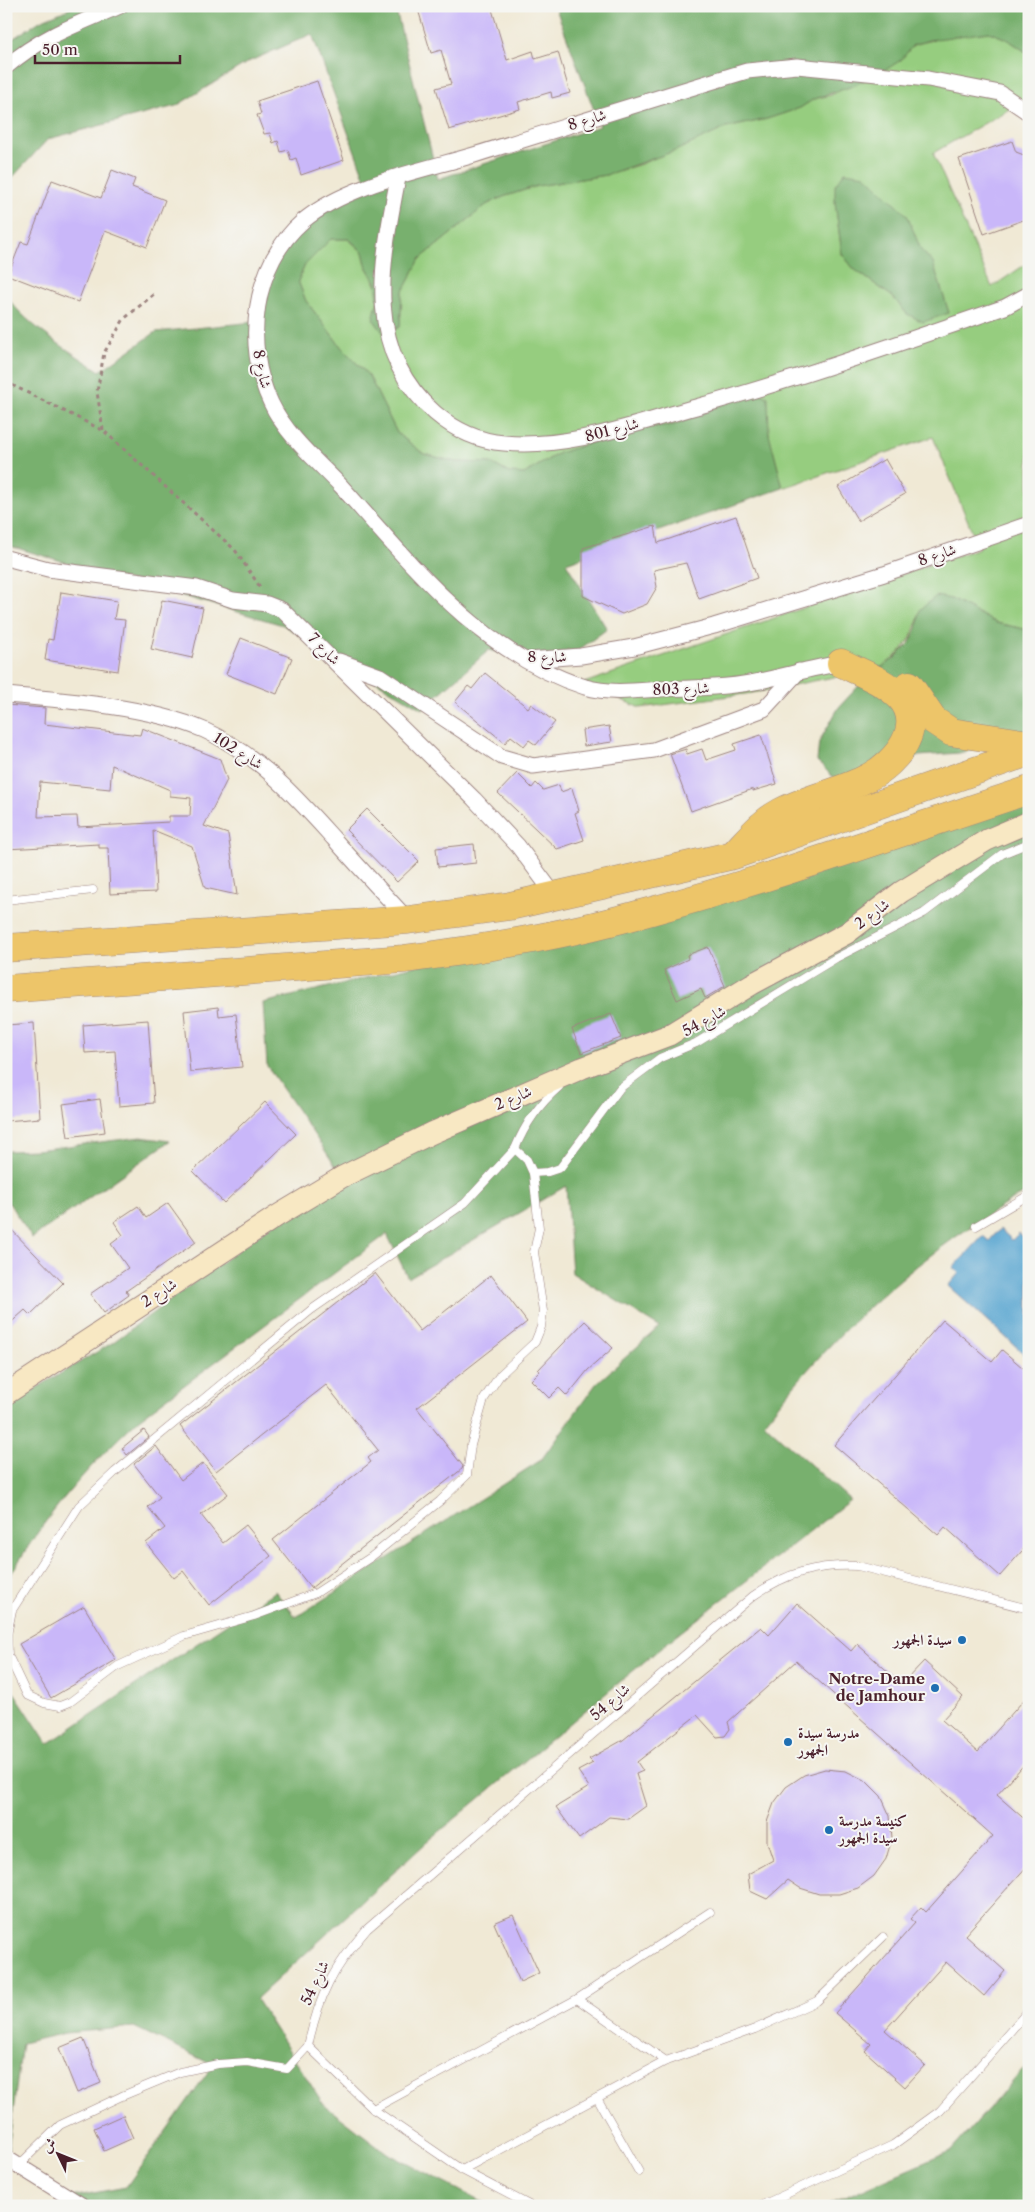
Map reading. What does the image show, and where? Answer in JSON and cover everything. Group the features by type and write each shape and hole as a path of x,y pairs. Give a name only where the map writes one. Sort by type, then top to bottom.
{"highway":[{"path":"734,855 763,823 807,800 870,777 895,759 901,750 908,735 910,719 908,709 901,698 879,681 841,663"},
{"path":"841,663 875,664 897,674 917,694 933,720 951,732 1029,744"},
{"path":"6,948 408,920 556,897 734,855 1029,752"},
{"path":"6,989 404,959 448,954 591,927 697,899 1029,790"}],"street":[{"path":"6,67 28,49 52,34 120,6"},
{"name":"شارع 8","path":"1029,113 1000,93 979,87 831,68 771,67 747,71 398,178 335,201 304,220 271,261 262,287 256,339 259,370 271,404 293,436 456,609 491,638 525,660 590,655 634,647 714,626 884,574 1029,524"},
{"name":"شارع 801","path":"398,178 384,250 382,299 387,338 403,375 426,405 454,428 484,440 504,443 533,443 580,439 767,387 1005,307 1029,294"},
{"name":"شارع 7","path":"6,558 48,569 197,588 233,600 273,606 290,617 505,832 533,865 556,897"},
{"path":"332,658 380,676 502,757 533,766 654,750 764,709 799,671"},
{"name":"شارع 803","path":"525,660 583,686 606,692 718,687 841,663"},
{"name":"شارع 102","path":"6,695 116,708 174,720 204,730 232,746 275,776 408,920"},
{"name":"شارع 2","path":"6,1394 277,1216 342,1177 432,1133 582,1068 669,1035 752,984 846,933 901,892 987,840 1029,822"},
{"path":"13,2162 84,2206"}],"lane":[{"name":"شارع 54","path":"533,1173 548,1172 560,1168 620,1088 660,1058 696,1044 836,958 924,913 1002,854 1029,843"},
{"path":"6,900 93,890"},
{"path":"515,1149 527,1160 533,1173 539,1228 534,1252 543,1311 541,1327 535,1342 500,1375 484,1399 471,1445 467,1475 440,1501 371,1557 316,1593 254,1616 184,1636 118,1666 70,1702 60,1706 28,1695 8,1656 7,1635 12,1610 79,1506 115,1472 311,1310 465,1203 515,1149 524,1127 544,1100 582,1068"},
{"path":"976,1226 1029,1195"},
{"name":"شارع 54","path":"308,2046 315,2013 327,1982 345,1954 367,1928 753,1596 771,1583 813,1567 835,1565 858,1566 1029,1609"},
{"path":"373,2110 578,1999 710,1912"},
{"path":"462,2170 666,2061 755,2029 817,2001 883,1937"},
{"path":"578,1999 666,2061"},
{"path":"760,2206 893,2144 932,2116 940,2110 1029,2010"},
{"path":"13,2162 60,2125 130,2092 180,2072 218,2064 247,2062 287,2069 308,2046 373,2110 462,2170 531,2206"},
{"path":"597,2098 639,2172"}],"path":[{"path":"104,431 97,392 104,353 124,319 154,294"},
{"path":"12,386 104,431 235,550 273,606"}],"green space":[{"path":"76,6 395,6 438,179 600,126 555,6 1029,6 1029,54 1007,39 989,32 929,40 913,45 901,60 887,69 853,86 814,99 800,108 767,119 726,128 675,151 606,175 537,186 503,197 486,205 420,259 402,293 400,327 384,334 373,319 378,300 376,282 367,268 363,252 349,239 331,239 305,265 298,281 306,301 342,348 369,376 397,433 424,454 456,462 491,463 509,473 524,474 559,453 641,427 674,425 753,390 768,397 769,434 783,488 566,563 607,629 557,666 489,650 422,709 283,625 6,545 6,296 38,328 100,371 156,332 254,322 262,282 316,204 331,194 365,179 312,34 248,62 176,106 48,139 11,179 6,188 6,43 40,21"},
{"path":"989,32 1007,39 1029,54 1029,107 1025,100 933,153 992,287 1029,262 1029,630 996,623 951,599 920,610 915,629 907,644 895,657 880,668 752,693 640,708 584,683 979,548 933,437 783,488 769,434 767,417 722,404 674,425 641,427 559,453 524,474 509,473 491,463 456,462 424,454 397,433 369,376 342,348 306,301 298,281 305,265 331,239 348,239 363,252 367,268 400,327 402,293 420,259 486,205 503,197 537,186 606,175 641,164 726,128 767,119 800,108 814,99 831,95 901,60 913,45 948,36","holes":["835,202 921,250 933,263 949,313 907,314 893,297 854,269 842,254"]},
{"path":"845,172 865,175 907,215 921,250 933,263 949,313 923,322 907,314 893,297 854,269 842,254 835,202 835,185"},
{"path":"936,596 951,599 996,623 1029,630 1029,738 959,753 919,756 849,784 832,776 817,761 819,742 839,707 866,678 895,658 909,644 917,628 920,610"},
{"path":"1029,788 1029,1190 952,1239 884,1293 823,1353 764,1423 850,1500 668,1642 427,1842 256,1999 324,2105 387,2153 490,2206 61,2206 61,2199 126,2187 213,2065 134,2027 65,2033 22,2043 6,2166 6,1680 48,1744 275,1591 296,1617 541,1460 596,1384 659,1327 572,1273 566,1186 408,1278 387,1234 139,1419 101,1456 66,1495 34,1538 6,1583 6,1406 112,1343 341,1174 267,1066 263,1003 651,908"},
{"path":"141,1137 170,1141 32,1238 9,1203 6,1205 6,1151 36,1150"},
{"path":"1029,2063 1029,2206 824,2206 951,2151"}],"water":[{"path":"1000,1229 1012,1240 1019,1233 1029,1242 1029,1358 948,1286 959,1273 953,1268 983,1236 989,1241"}],"building":[{"path":"417,6 491,6 507,60 533,51 535,59 558,52 570,93 552,98 551,92 518,102 520,109 449,130 436,88 451,84 441,50 431,53"},
{"path":"317,81 344,160 301,175 296,158 291,160 288,150 281,152 278,141 273,143 270,133 264,134 257,115 261,114 257,101"},
{"path":"1012,141 1016,152 1029,157 1029,218 984,234 959,159"},
{"path":"112,170 135,179 132,187 165,200 147,247 105,231 78,302 8,275 21,242 28,244 52,180 101,198"},
{"path":"885,459 905,494 858,521 838,487"},
{"path":"736,516 757,578 699,599 686,563 654,570 657,587 647,604 622,614 583,596 583,548 655,526 658,543"},
{"path":"61,592 117,601 114,619 125,620 118,671 45,660 48,639 53,640"},
{"path":"162,600 203,608 192,658 151,649"},
{"path":"241,638 292,658 277,694 226,674"},
{"path":"485,673 528,708 531,704 555,722 536,745 529,740 524,746 511,736 505,743 455,702 468,686 472,689"},
{"path":"6,705 45,708 44,724 140,735 142,728 220,759 227,780 204,826 228,834 237,895 205,888 192,846 153,830 156,892 110,894 108,848 99,848 99,844 6,849","holes":["112,765 170,790 170,796 191,798 190,816 169,816 169,822 78,827 77,816 38,817 40,782 110,789"]},
{"path":"609,726 612,742 584,746 582,730"},
{"path":"761,735 777,784 753,791 753,789 691,811 670,754 686,749 687,754 702,749 706,760 736,750 734,744"},
{"path":"517,773 532,788 536,783 543,790 559,785 561,792 572,788 579,811 575,813 584,840 557,849 498,793"},
{"path":"367,809 419,861 397,882 346,830"},
{"path":"474,844 476,863 438,867 436,848"},
{"path":"708,947 725,986 705,998 701,989 677,1000 664,970 688,959 687,955"},
{"path":"218,1007 219,1016 236,1014 242,1067 190,1072 184,1011"},
{"path":"611,1014 621,1038 581,1053 572,1029"},
{"path":"148,1020 154,1103 119,1106 115,1051 85,1053 83,1025"},
{"path":"34,1023 40,1118 6,1121 6,1025"},
{"path":"100,1099 105,1132 68,1137 63,1104"},
{"path":"265,1102 296,1134 224,1203 193,1171"},
{"path":"168,1203 196,1242 126,1291 129,1295 104,1313 90,1294 128,1268 111,1244 123,1235 114,1222 138,1206 146,1218"},
{"path":"6,1224 63,1283 30,1315 25,1310 6,1327"},
{"path":"375,1273 420,1331 491,1275 527,1322 417,1408 463,1466 462,1469 311,1588 273,1540 371,1462 368,1458 378,1450 326,1385 216,1471 180,1426"},
{"path":"943,1320 992,1362 1002,1350 1029,1373 1029,1543 1000,1576 945,1527 938,1535 834,1445"},
{"path":"585,1321 613,1348 588,1370 567,1396 559,1388 549,1398 531,1380 540,1371 538,1370"},
{"path":"144,1430 149,1437 127,1455 122,1448"},
{"path":"156,1446 181,1480 203,1463 228,1494 201,1515 223,1543 246,1525 271,1556 209,1605 183,1571 174,1578 146,1543 165,1528 148,1507 160,1497 134,1464"},
{"path":"797,1603 851,1651 857,1644 902,1684 924,1661 963,1697 942,1720 978,1752 1029,1694 1029,1759 997,1795 1029,1823 1029,1864 965,1935 1005,1971 984,1996 946,1962 885,2030 925,2065 905,2087 865,2051 871,2044 835,2013 915,1923 910,1919 921,1907 926,1912 993,1836 796,1661 728,1722 730,1729 725,1736 717,1737 697,1715 637,1762 643,1771 636,1774 646,1806 628,1819 609,1817 579,1839 556,1807 589,1787 578,1771 593,1763 589,1759 623,1740 761,1627 769,1635"},
{"path":"84,1606 116,1660 51,1698 19,1644"},
{"name":"كنيسة مدرسة سيدة الجمهور","path":"825,1769 846,1771 866,1781 881,1796 890,1816 892,1838 886,1859 874,1876 858,1888 839,1894 819,1894 800,1888 788,1880 767,1899 750,1891 748,1874 773,1860 767,1842 767,1822 774,1803 786,1787 804,1775"},
{"path":"513,1915 539,1973 520,1982 494,1923"},
{"path":"83,2038 101,2083 77,2093 59,2048"},
{"path":"123,2115 133,2138 104,2151 94,2128"}],"place":[{"name":"سيدة الجمهور","path":"962,1640"},
{"name":"Notre-Dame de Jamhour","path":"935,1688"},
{"name":"مدرسة سيدة الجمهور","path":"788,1742"},
{"name":"كنيسة مدرسة سيدة الجمهور","path":"829,1830"}]}
